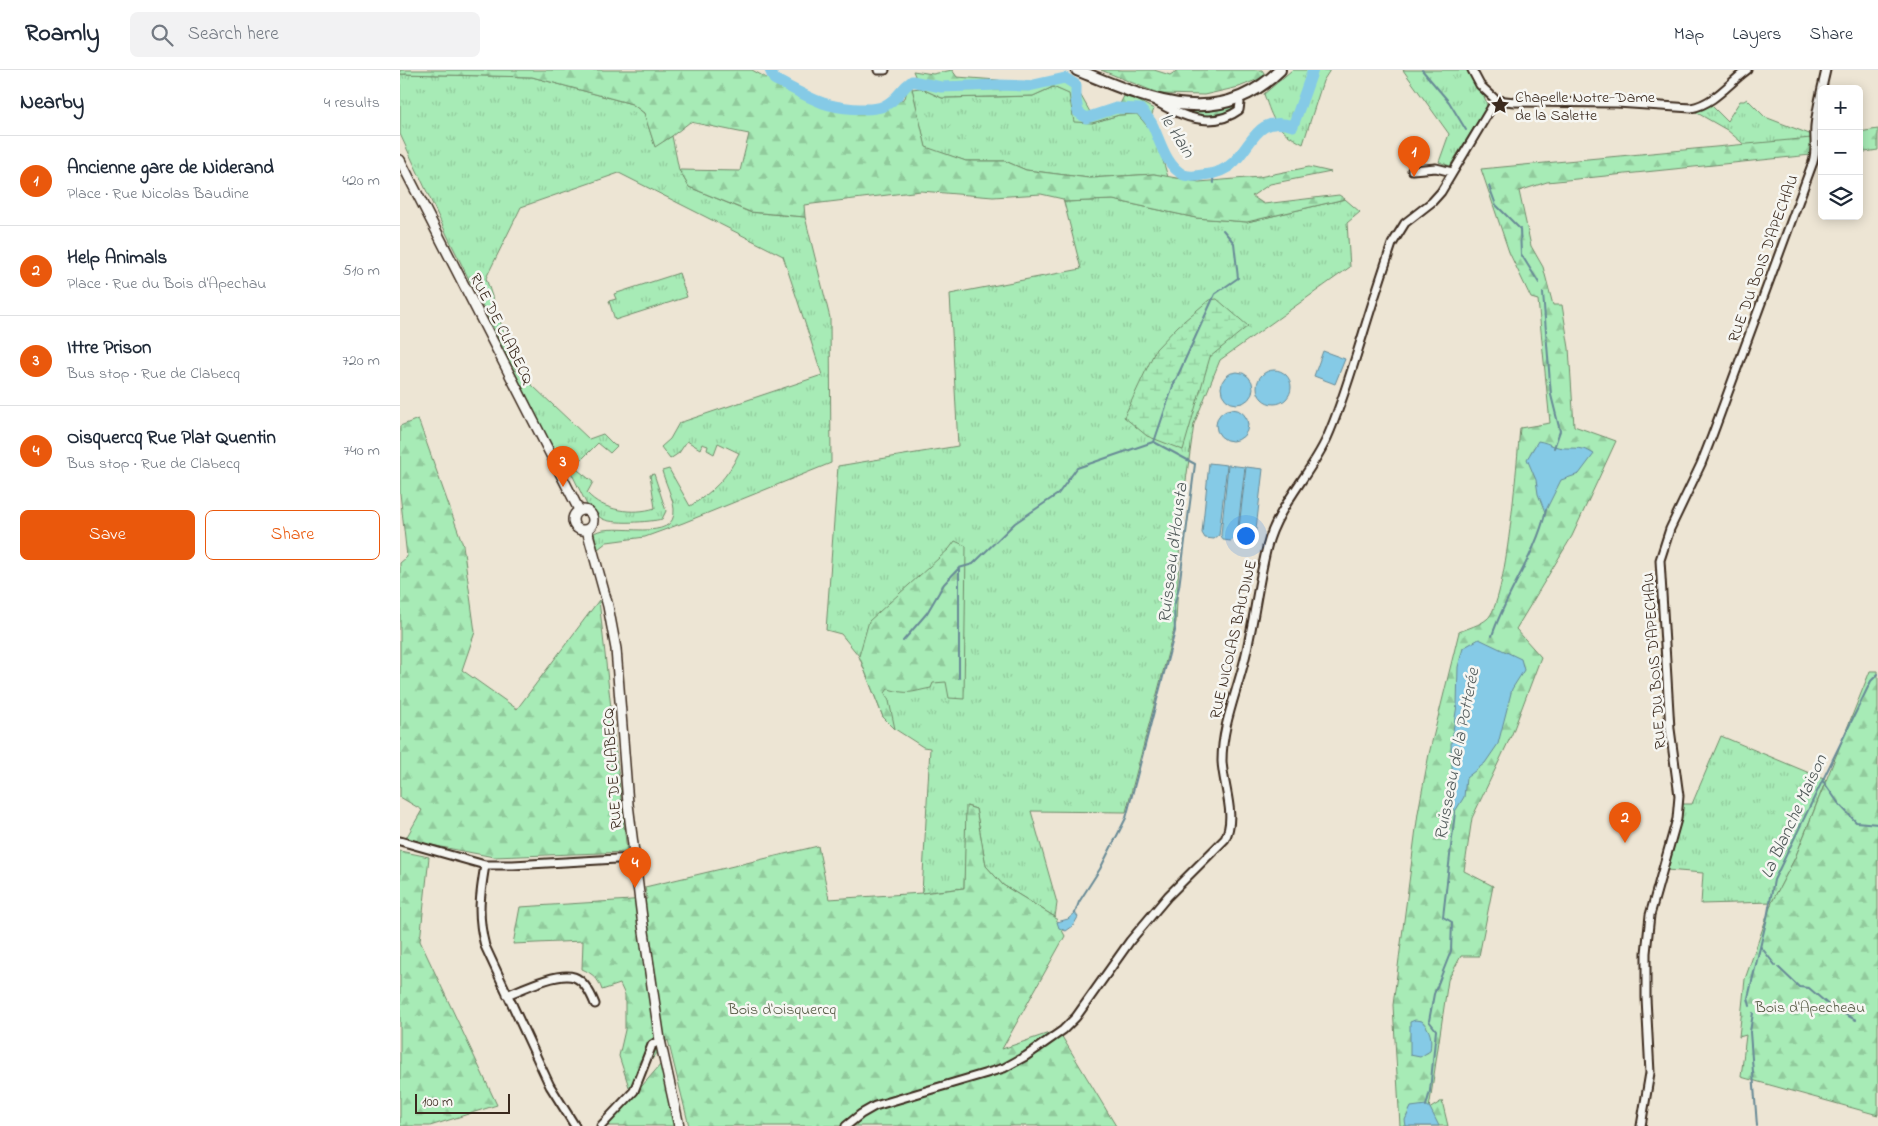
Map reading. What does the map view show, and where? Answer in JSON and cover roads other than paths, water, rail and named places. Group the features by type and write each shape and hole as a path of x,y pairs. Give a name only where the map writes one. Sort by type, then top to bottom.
{"main road":[{"path":"1077,70 1152,100 1179,105 1215,104 1238,97 1267,82 1280,70"}],"street":[{"path":"878,70 885,70"},
{"path":"1472,70 1480,84 1496,100 1515,102 1617,103 1691,108 1707,102 1747,70"},
{"name":"RUE DU BOIS D'APECHAU","path":"1641,1126 1650,1073 1646,953 1650,915 1677,819 1678,807 1677,782 1670,729 1660,560 1670,528 1701,464 1712,436 1813,162 1816,146 1817,112 1826,70"},
{"path":"1152,100 1176,112 1207,121 1226,118 1239,110 1240,103 1238,97"},
{"name":"RUE NICOLAS BAUDINE","path":"846,1126 875,1106 1004,1068 1026,1056 1071,1023 1130,941 1168,896 1218,848 1228,832 1230,818 1223,768 1224,744 1230,707 1252,630 1265,555 1271,536 1278,520 1318,455 1334,422 1392,244 1405,223 1436,198 1496,100"},
{"name":"RUE DE CLABECQ","path":"400,160 579,510"},
{"path":"1412,170 1436,168 1452,172"},
{"name":"RUE DE CLABECQ","path":"579,510 587,510 593,515 593,523 587,530 580,530 574,525 574,515 579,510"},
{"name":"RUE DE CLABECQ","path":"587,530 606,598 616,649 634,858 660,1040 679,1126"},
{"path":"400,841 485,865 634,858"},
{"path":"485,865 480,894 479,924 485,946 550,1086 575,1126"},
{"path":"507,996 538,982 573,977 580,980 589,990 595,1004"},
{"path":"601,1126 634,1090 652,1045 660,1040"}],"water":[{"path":"1323,351 1345,359 1335,384 1314,376"},
{"path":"1274,370 1286,375 1291,387 1286,399 1274,404 1262,399 1257,387 1262,375"},
{"path":"1237,372 1249,376 1253,388 1249,400 1237,404 1225,400 1221,388 1225,376"},
{"path":"1232,409 1244,413 1248,425 1244,437 1232,441 1220,437 1216,425 1220,413"},
{"path":"1538,441 1559,447 1584,449 1594,454 1579,474 1561,480 1545,512 1538,494 1536,480 1527,459"},
{"path":"1209,463 1227,465 1219,535 1214,539 1205,538 1202,533"},
{"path":"1228,465 1245,467 1237,536 1231,541 1223,540 1221,535"},
{"path":"1246,467 1263,469 1255,538 1250,543 1241,542 1238,536"},
{"path":"1479,639 1521,659 1524,670 1512,689 1498,744 1485,763 1466,778 1464,797 1454,813 1451,744 1457,705 1458,667 1463,648"},
{"path":"1075,913 1078,917 1073,926 1066,931 1059,928 1057,922 1068,919"},
{"path":"1415,1020 1422,1021 1429,1031 1431,1038 1430,1051 1420,1057 1410,1055 1410,1022"},
{"path":"1426,1105 1430,1108 1439,1126 1406,1126 1405,1120 1411,1107"}],"waterway":[{"name":"le Hain","path":"770,70 774,79 804,95 829,105 854,109 871,109 884,106 893,100 912,81 941,87 1029,86 1065,78 1076,85 1078,112 1086,118 1116,108 1140,109 1151,122 1168,160 1178,171 1184,175 1191,176 1212,174 1227,167 1234,162 1264,127 1271,124 1293,126 1313,70"},
{"name":"Ruisseau de la Potterée","path":"1422,70 1449,102 1466,130"},
{"name":"Ruisseau d'Housta","path":"1212,175 1214,183"},
{"name":"Ruisseau de la Potterée","path":"1489,186 1496,205 1520,229 1521,254 1539,283"},
{"name":"Ruisseau d'Housta","path":"1075,913 1079,902 1100,869 1126,818 1175,631 1174,606 1179,587 1195,464 1154,442 1173,386 1215,294 1238,278 1234,243 1223,230"},
{"name":"Ruisseau de la Potterée","path":"1543,293 1551,395 1560,431 1554,448"},
{"path":"959,678 959,568 973,564 1015,523 1058,494 1077,468 1153,442"},
{"name":"Ruisseau de la Potterée","path":"1492,636 1505,604 1535,543 1546,510"},
{"path":"903,641 927,613 944,584 959,568"},
{"name":"La Blanche Maison","path":"1750,1006 1748,998 1774,880 1871,681 1878,674"},
{"path":"1823,781 1839,804 1856,822 1878,824"},
{"name":"Ruisseau de la Potterée","path":"1426,1106 1430,1091 1436,1030 1429,1021 1434,994 1451,951 1452,922 1443,917 1455,812"},
{"path":"1761,947 1775,965"},
{"path":"1778,967 1799,987 1809,988 1831,1007 1856,1020"},
{"name":"La Blanche Maison","path":"1753,1013 1750,1032 1757,1126"}],"place":[{"name":"Chapelle Notre-Dame de la Salette","path":"1500,105"},
{"name":"Ancienne gare de Niderand","path":"1414,177"},
{"name":"Ittre Prison","path":"563,487"},
{"name":"Help Animals","path":"1625,843"},
{"name":"Oisquercq Rue Plat Quentin","path":"635,888"}],"park label":[{"name":"Bois d'Apecheau","path":"1810,1006"},
{"name":"Bois d'Oisquercq","path":"782,1008"}]}
